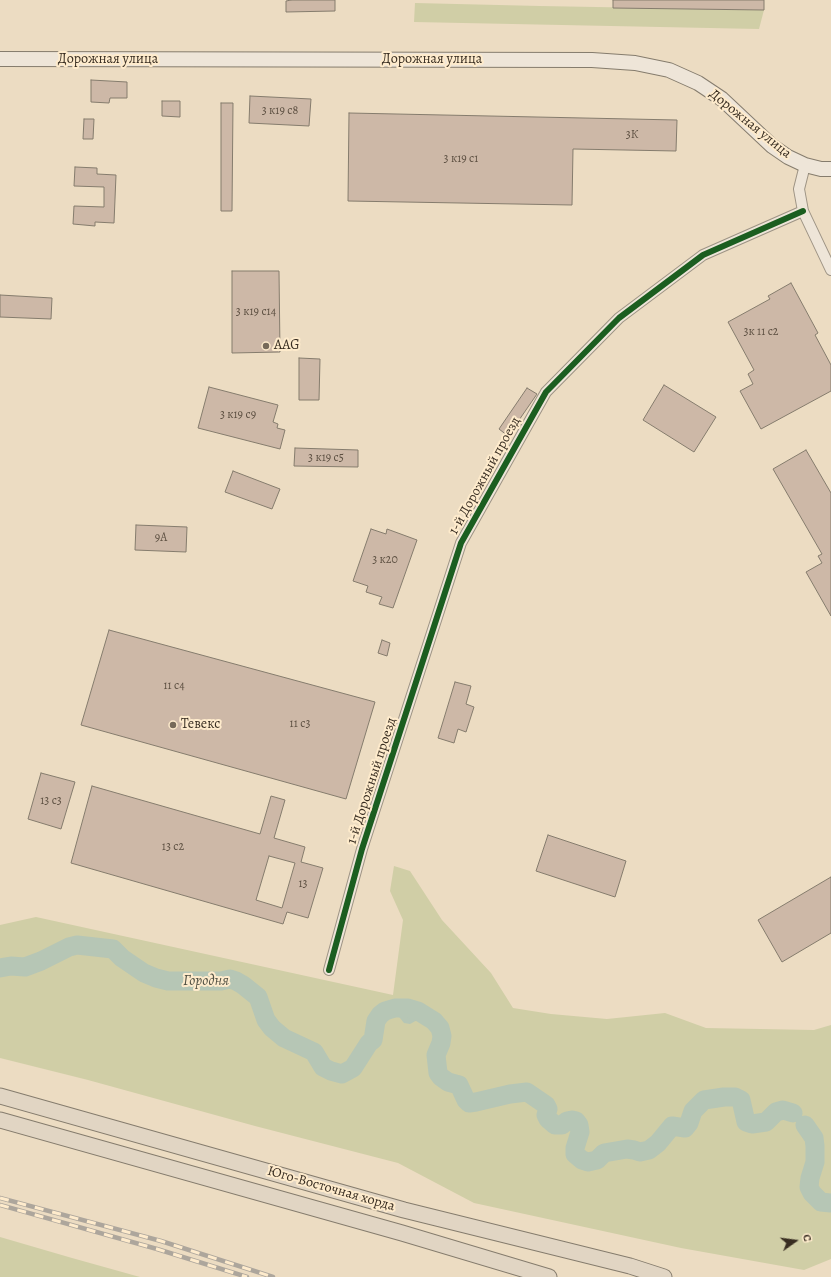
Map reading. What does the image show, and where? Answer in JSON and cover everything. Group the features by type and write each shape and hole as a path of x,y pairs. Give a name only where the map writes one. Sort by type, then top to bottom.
{"main road":[{"name":"Дорожная улица","path":"0,59 592,60 635,62 670,70 698,83 722,99 772,146 788,157 805,165 821,169 831,169"},
{"name":"Юго-Восточная хорда","path":"0,1096 404,1210 630,1266 664,1277"},
{"name":"Юго-Восточная хорда","path":"0,1120 402,1233 549,1277"}],"street":[{"path":"805,165 799,189 803,211 831,270"},
{"name":"1-й Дорожный проезд","path":"329,970 362,849 461,543 546,392 619,318 703,255 803,211"}],"shaded area":[{"path":"415,3 764,10 759,29 414,22"},
{"path":"394,866 410,871 442,920 491,973 513,1008 551,1014 607,1019 665,1013 706,1028 814,1030 831,1025 831,1259 804,1270 681,1248 474,1203 398,1163 0,1058 0,925 36,917 393,995 403,920 390,891"},
{"path":"404,1001 414,1001 424,1008 423,1017 410,1024 404,1023 396,1013 399,1004"},
{"path":"0,1237 72,1258 140,1277 0,1277"}],"building":[{"path":"335,0 335,11 286,12 286,1"},
{"path":"613,0 764,0 764,10 613,8"},
{"path":"91,80 127,82 127,98 110,98 109,103 91,102"},
{"path":"250,96 311,99 309,126 249,123"},
{"path":"162,101 180,101 180,117 162,116"},
{"path":"221,103 233,103 232,211 221,211"},
{"path":"349,113 677,120 676,151 573,149 572,205 348,201"},
{"path":"84,119 94,119 93,139 83,139"},
{"path":"75,167 97,168 97,174 116,175 114,223 95,222 95,226 73,224 74,206 104,207 104,187 74,186"},
{"path":"232,271 279,271 280,352 232,353"},
{"path":"791,283 818,333 815,335 831,365 831,391 761,429 740,391 753,384 748,374 754,370 728,322 770,299 768,296"},
{"path":"0,295 52,298 51,319 0,317"},
{"path":"299,358 320,359 319,400 299,400"},
{"path":"664,385 716,417 694,452 643,420"},
{"path":"209,387 278,405 273,422 278,424 277,428 285,430 280,449 198,428"},
{"path":"527,388 537,394 508,436 499,429"},
{"path":"295,448 358,450 358,467 294,466"},
{"path":"806,450 831,493 831,616 806,572 822,563 818,556 822,554 773,469"},
{"path":"233,471 280,489 272,509 225,492"},
{"path":"136,525 187,527 186,552 135,550"},
{"path":"371,529 386,534 387,529 417,540 393,608 379,604 382,597 366,592 368,586 353,581"},
{"path":"109,630 375,702 346,799 81,725"},
{"path":"382,640 390,643 387,656 378,653"},
{"path":"455,682 471,686 466,704 474,707 466,732 458,729 454,743 438,738"},
{"path":"41,773 75,782 61,829 28,819"},
{"path":"92,786 260,834 271,796 285,800 274,838 305,847 301,862 323,868 308,918 287,912 283,924 71,863","holes":["269,856 295,863 282,908 256,900"]},
{"path":"548,835 626,861 615,897 536,871"},
{"path":"831,877 831,933 782,962 758,920"}],"waterway":[{"name":"Городня","path":"0,968 11,966 25,967 69,947 77,945 113,949 122,958 144,973 168,981 221,981 230,979 243,985 258,997 266,1020 272,1028 284,1038 314,1052 323,1067 342,1074 353,1068 369,1043 373,1040 376,1021 380,1015 385,1011 395,1008 408,1008 418,1011 434,1021 440,1028 442,1036 441,1043 436,1055 438,1073 448,1082 459,1085 469,1103 510,1094 527,1092 546,1105 548,1109 546,1115 555,1125 562,1125 567,1121 572,1120 576,1121 579,1125 580,1132 575,1148 575,1154 582,1160 588,1162 597,1160 604,1153 627,1149 640,1152 649,1150 658,1143 672,1126 685,1128 689,1123 693,1111 704,1100 735,1097 741,1100 746,1122 752,1124 766,1122 776,1112 783,1110 793,1113"},
{"name":"Городня","path":"805,1125 814,1138 815,1146 815,1162 809,1187 812,1193 821,1202 831,1203"}],"railway":[{"path":"0,1198 161,1241 273,1277"},
{"path":"0,1205 157,1249 247,1277"}],"cycle path":[{"path":"329,970 362,849 461,543 546,392 619,318 703,255 803,211"}],"place":[{"name":"AAG","path":"266,346"},
{"name":"Тевекс","path":"173,725"}]}
